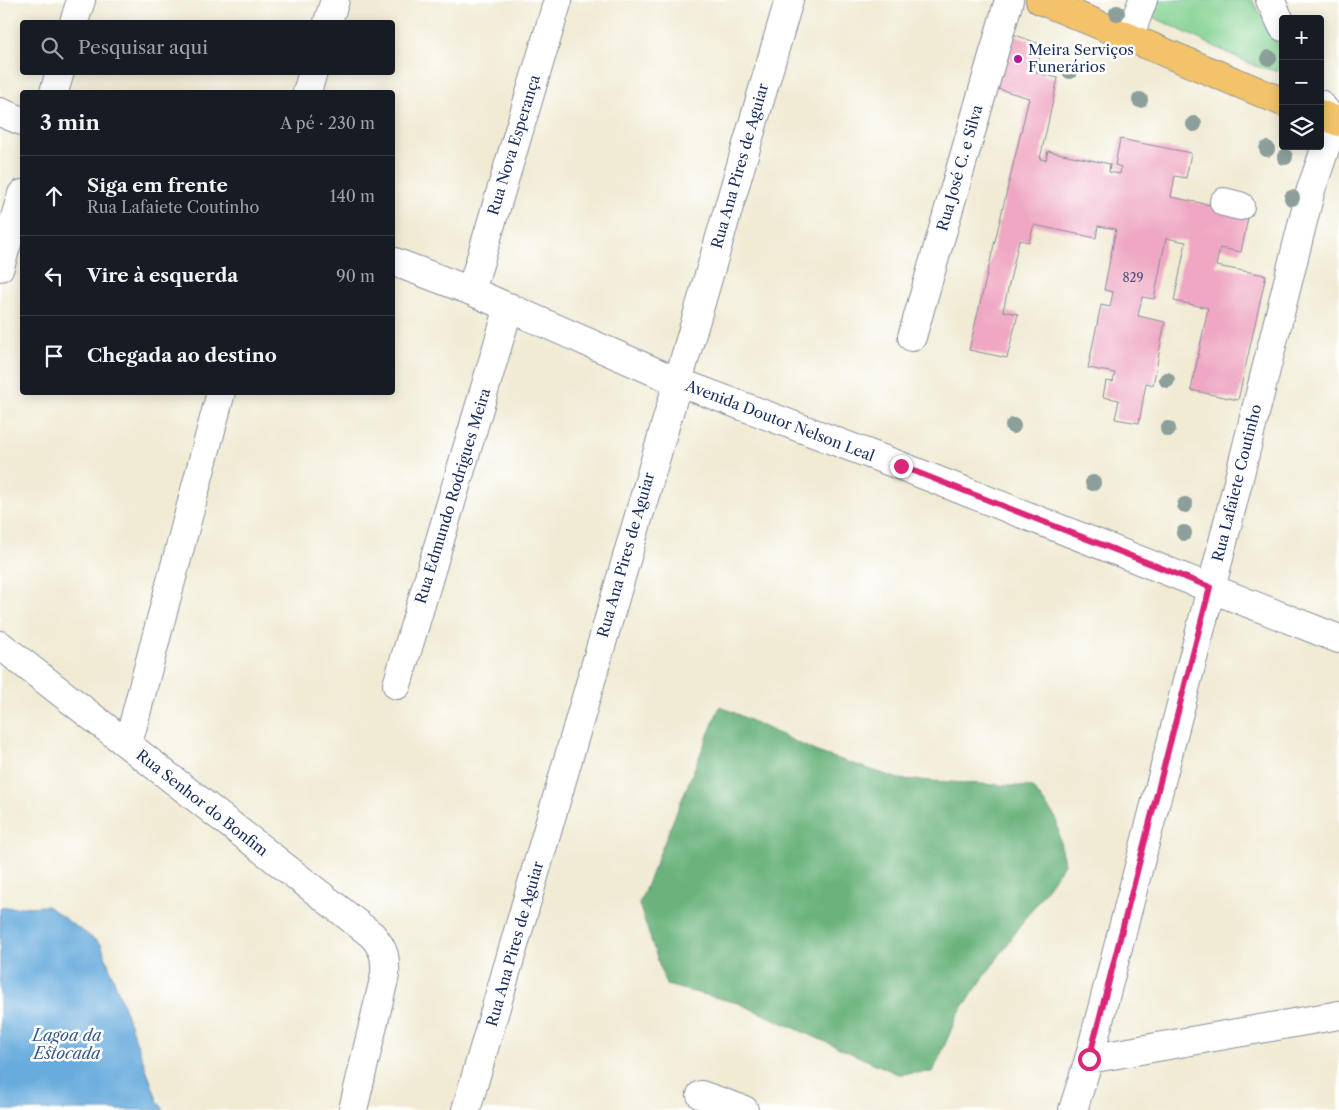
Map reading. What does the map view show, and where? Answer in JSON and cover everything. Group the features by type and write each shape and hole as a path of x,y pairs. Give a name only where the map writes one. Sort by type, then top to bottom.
{"main road":[{"path":"1040,0 1279,100"}],"street":[{"path":"75,20 81,0"},
{"path":"329,20 335,0"},
{"name":"Rua Nova Esperança","path":"471,291 558,0"},
{"name":"Rua Ana Pires de Aguiar","path":"466,1110 676,381 789,0"},
{"name":"Rua José C. e Silva","path":"912,337 1009,0"},
{"path":"1129,37 1143,0"},
{"path":"1270,0 1279,19"},
{"path":"55,90 59,75"},
{"path":"308,90 312,75"},
{"path":"0,112 20,120"},
{"name":"Rua Lafaiete Coutinho","path":"1073,1110 1089,1059 1308,202 1319,162 1329,141 1327,114"},
{"path":"0,267 20,201"},
{"name":"Avenida Doutor Nelson Leal","path":"395,262 509,307 676,381 910,469 1339,638"},
{"name":"Rua Edmundo Rodrigues Meira","path":"397,685 509,307"},
{"name":"Rua Senhor do Bonfim","path":"220,395 128,744 236,831 372,936 382,946 385,954 385,975 353,1110"},
{"path":"0,645 128,744"},
{"path":"1089,1059 1339,1015"},
{"path":"701,1095 744,1110"}],"green space":[{"path":"1153,0 1252,0 1279,47 1279,70 1277,71 1255,66 1151,16"},
{"path":"720,706 817,752 899,779 1032,787 1056,818 1064,864 958,1014 933,1072 898,1074 738,1003 666,985 639,904"}],"water":[{"name":"Lagoa da Estocada","path":"47,906 101,944 158,1102 164,1110 0,1110 0,908"}],"building":[{"path":"1005,31 1042,45 1036,73 1058,78 1040,159 1046,160 1048,151 1110,164 1109,172 1120,174 1121,167 1115,165 1120,139 1191,153 1186,178 1175,176 1171,197 1249,213 1241,252 1220,248 1216,266 1266,275 1238,400 1191,390 1208,308 1174,301 1186,242 1166,238 1154,299 1142,297 1138,316 1165,322 1153,385 1146,383 1139,423 1115,419 1119,400 1103,397 1106,381 1113,382 1115,373 1088,368 1101,305 1110,307 1113,292 1104,290 1116,229 1098,226 1096,238 1034,225 1029,242 1019,240 1003,311 1018,314 1007,358 969,350 1029,98 988,86"}],"place":[{"name":"Meira Serviços Funerários","path":"1018,59"}],"route":[{"path":"901,466 1210,587 1089,1059"}]}
